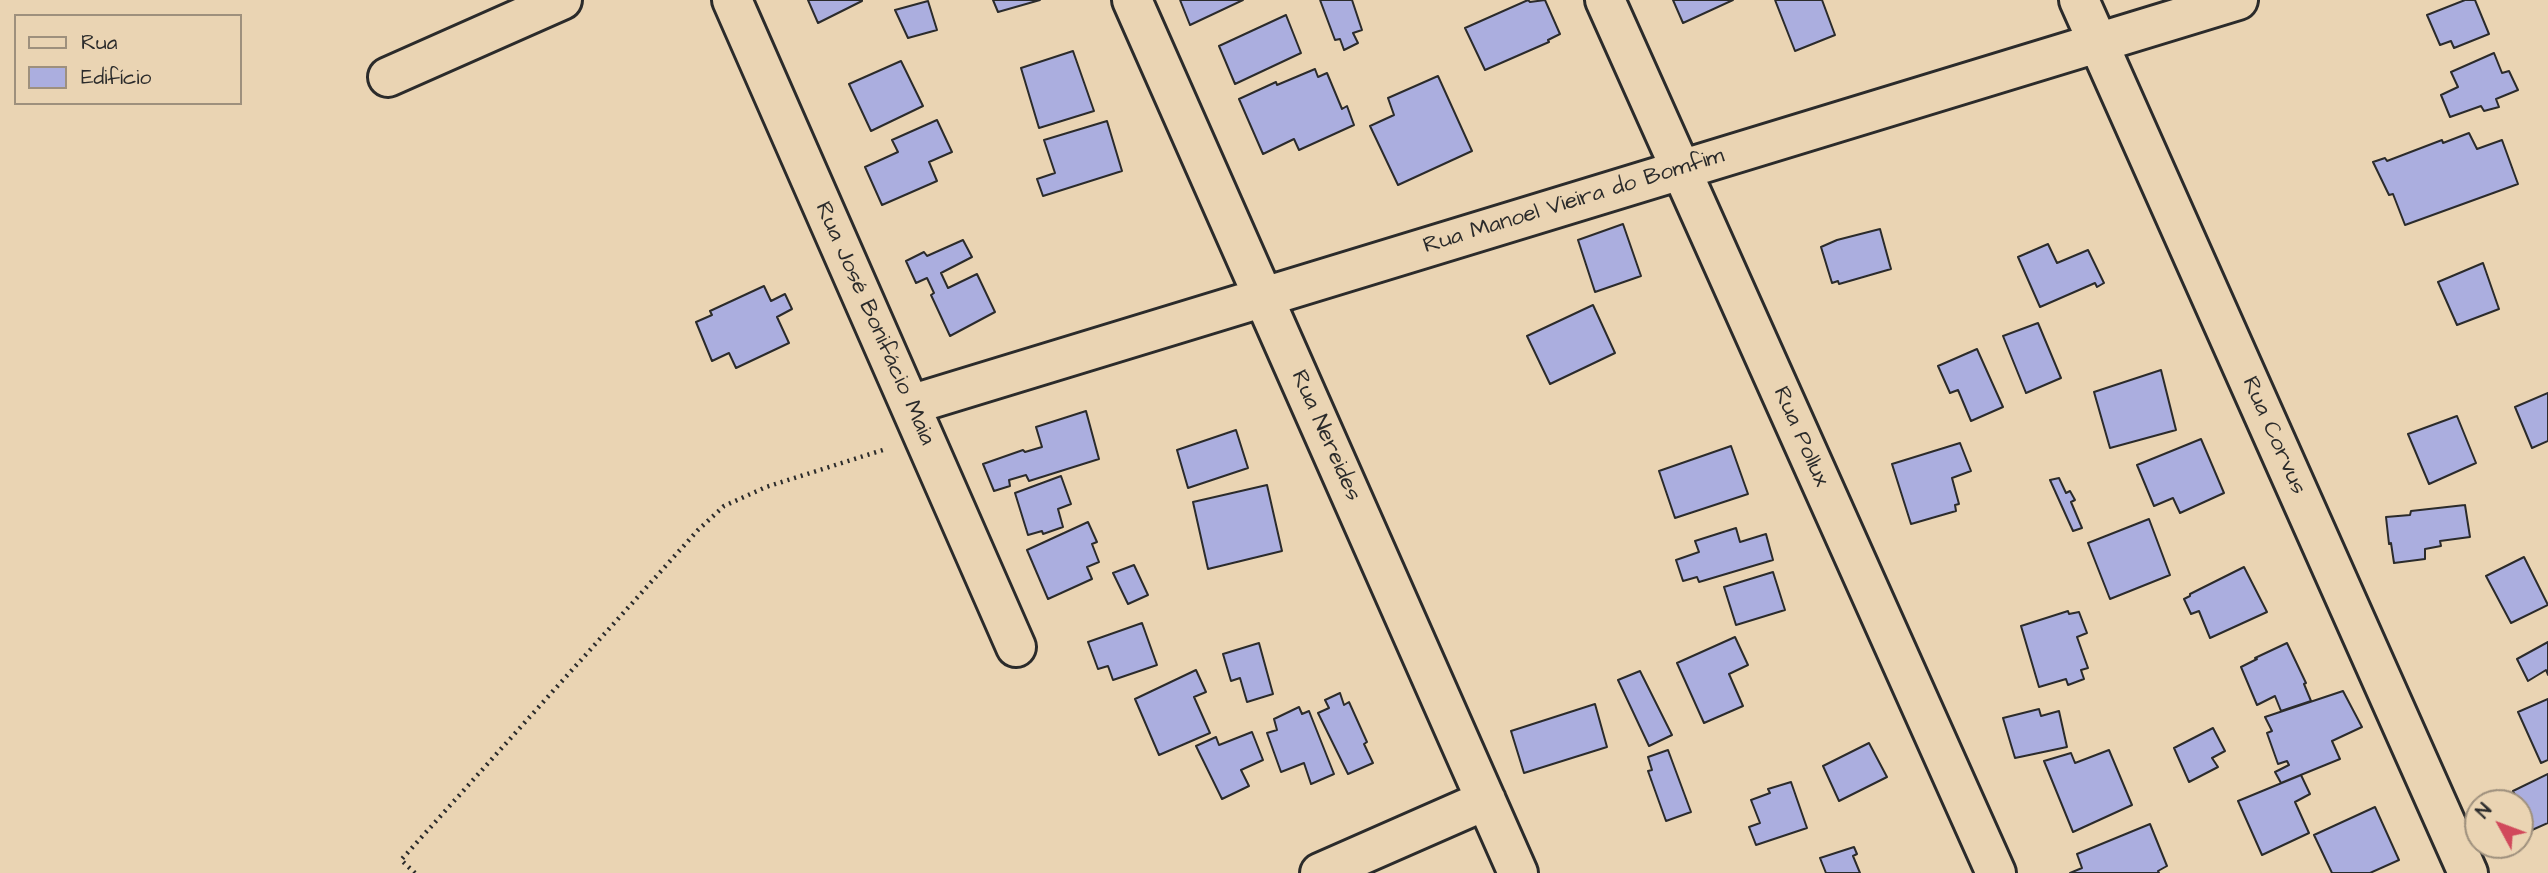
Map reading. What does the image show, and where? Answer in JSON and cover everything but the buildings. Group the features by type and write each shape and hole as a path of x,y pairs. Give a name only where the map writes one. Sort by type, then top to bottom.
{"street":[{"path":"388,77 562,0"},
{"name":"Rua José Bonifácio Maia","path":"733,0 1016,647"},
{"name":"Rua Nereides","path":"1132,0 1518,873"},
{"name":"Rua Pollux","path":"1605,0 1996,873"},
{"name":"Rua Corvus","path":"2079,0 2468,873"},
{"name":"Rua Manoel Vieira do Bomfim","path":"917,421 1264,297 2238,0"},
{"path":"1320,873 1486,800"}],"path":[{"path":"415,873 401,860 698,530 724,506 917,421"}]}
